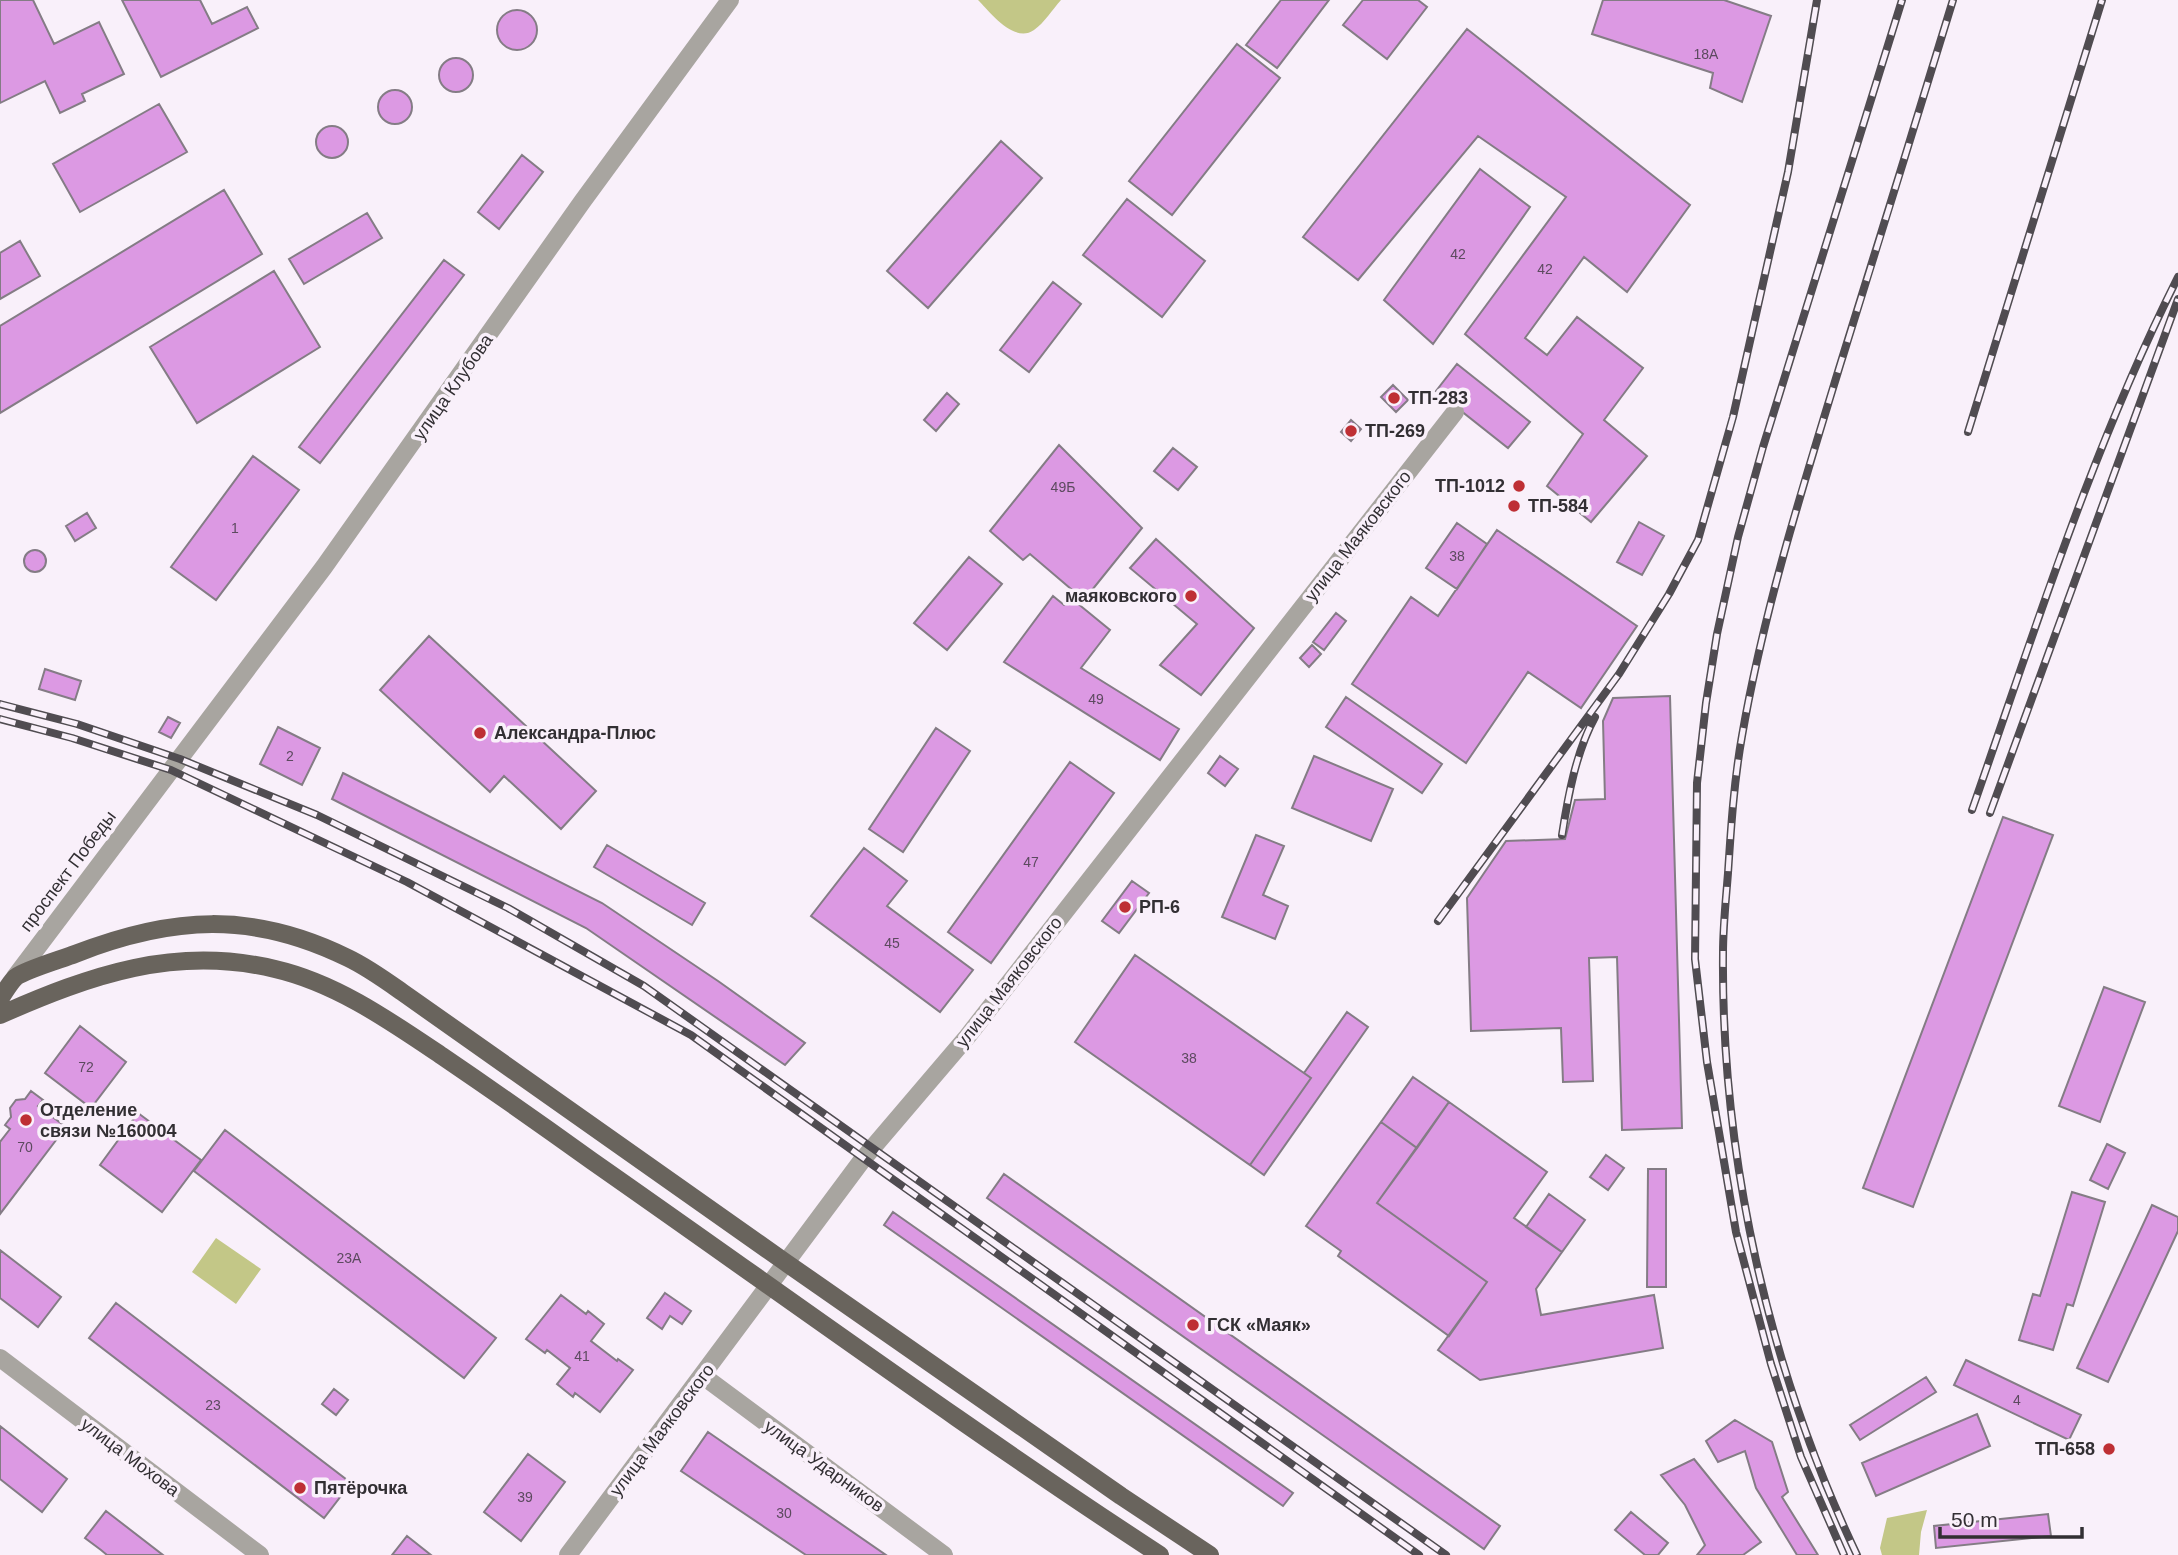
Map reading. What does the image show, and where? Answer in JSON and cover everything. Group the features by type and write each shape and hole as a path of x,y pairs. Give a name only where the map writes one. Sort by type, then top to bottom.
{"main road":[{"path":"15,977 128,936 168,926 231,924 254,927 304,939 351,959 402,992 1121,1496 1210,1555"},
{"path":"0,1015 51,993 112,972 160,962 218,960 271,968 300,976 338,992 390,1021 1160,1555"},
{"name":"проспект Победы","path":"0,999 15,977"}],"street":[{"name":"улица Клубова","path":"171,770 324,567 582,202 730,0"},
{"name":"улица Маяковского","path":"568,1555 863,1159 976,1026 1455,412"},
{"name":"проспект Победы","path":"15,977 171,770"},
{"name":"улица Мохова","path":"0,1358 260,1555"},
{"name":"улица Ударников","path":"703,1376 944,1555"}],"green space":[{"path":"978,0 1061,0 1034,30 1019,33 1003,25"},
{"path":"216,1238 261,1269 236,1304 192,1272"},
{"path":"1927,1510 1919,1555 1882,1555 1880,1548 1887,1518"}],"building":[{"path":"0,0 33,0 54,44 99,22 124,74 82,94 85,101 60,113 45,81 0,103"},
{"path":"122,0 200,0 212,24 247,7 258,28 161,77"},
{"path":"1281,0 1329,0 1277,68 1246,45"},
{"path":"1363,0 1418,0 1427,7 1387,59 1343,25"},
{"path":"1603,0 1724,0 1771,16 1742,102 1710,88 1713,73 1592,34"},
{"path":"517,10 525,11 531,16 536,22 536,38 531,44 525,49 517,50 509,49 503,44 498,38 497,30 498,22 503,16 509,11"},
{"path":"1467,29 1690,205 1627,292 1584,257 1525,338 1547,355 1577,317 1643,368 1604,420 1647,456 1591,522 1547,486 1583,434 1465,334 1566,197 1478,136 1358,280 1303,237"},
{"path":"1237,44 1280,78 1172,215 1129,181"},
{"path":"456,58 468,63 473,75 468,87 456,92 444,87 439,75 444,63"},
{"path":"395,90 407,95 412,107 407,119 395,124 383,119 378,107 383,95"},
{"path":"159,104 187,152 80,212 53,164"},
{"path":"332,126 343,131 348,142 343,153 332,158 321,153 316,142 321,131"},
{"path":"1001,141 1042,178 928,308 887,271"},
{"path":"522,155 543,172 499,229 478,212"},
{"path":"1480,169 1530,207 1433,344 1384,300"},
{"path":"224,190 262,254 0,413 0,326"},
{"path":"1127,199 1205,261 1162,317 1083,255"},
{"path":"367,213 382,238 304,284 289,259"},
{"path":"20,241 40,276 0,299 0,253"},
{"path":"444,260 464,275 320,463 299,447"},
{"path":"274,271 320,347 197,423 150,347"},
{"path":"1053,282 1081,304 1029,372 1000,350"},
{"path":"1457,364 1530,422 1508,448 1436,391"},
{"name":"ТП-283","path":"1393,385 1408,400 1396,412 1381,397"},
{"path":"947,393 959,404 936,431 924,420"},
{"name":"ТП-269","path":"1351,420 1361,429 1351,441 1341,432"},
{"path":"1059,445 1142,528 1084,600 1030,554 1023,560 990,531"},
{"path":"1173,448 1197,467 1178,490 1154,471"},
{"path":"253,456 299,490 216,600 171,567"},
{"path":"87,513 96,528 75,541 66,526"},
{"path":"1639,522 1664,536 1642,575 1617,562"},
{"path":"1457,523 1487,544 1457,589 1426,568"},
{"path":"1497,530 1637,626 1581,708 1528,672 1466,763 1352,684 1411,597 1438,616"},
{"name":"маяковского","path":"1156,539 1254,628 1201,695 1160,665 1197,624 1130,568"},
{"path":"35,550 43,553 46,561 43,569 35,572 27,569 24,561 27,553"},
{"path":"969,557 1002,584 947,650 914,623"},
{"path":"1053,596 1064,605 1071,598 1110,630 1081,668 1179,729 1160,760 1004,662"},
{"path":"1336,613 1346,621 1324,650 1313,642"},
{"name":"Александра-Плюс","path":"429,636 596,791 561,829 504,776 490,792 380,690"},
{"path":"1312,645 1321,654 1309,667 1300,658"},
{"path":"45,669 81,681 75,700 39,689"},
{"path":"1670,696 1682,1128 1622,1130 1617,957 1589,958 1593,1081 1563,1082 1561,1028 1471,1031 1467,898 1506,841 1565,839 1575,800 1605,799 1603,721 1613,698"},
{"path":"1346,697 1442,764 1422,793 1326,727"},
{"path":"168,717 180,723 171,738 159,732"},
{"path":"278,727 320,748 302,785 260,764"},
{"path":"936,728 970,751 903,852 869,829"},
{"path":"1220,756 1238,769 1225,786 1208,773"},
{"path":"1314,756 1393,789 1371,841 1292,808"},
{"path":"1070,762 1114,793 991,963 948,932"},
{"path":"343,773 602,903 805,1043 785,1065 586,928 332,799"},
{"path":"2003,817 2053,835 1913,1207 1863,1188"},
{"path":"1256,835 1284,846 1263,895 1288,906 1275,939 1222,917"},
{"path":"607,845 705,903 692,925 594,867"},
{"path":"864,848 907,881 887,906 973,970 940,1012 811,916"},
{"name":"РП-6","path":"1132,881 1149,893 1119,933 1102,921"},
{"path":"1135,955 1311,1078 1250,1165 1075,1042"},
{"path":"2104,987 2145,1002 2100,1122 2059,1106"},
{"path":"1347,1012 1368,1027 1264,1175 1250,1165 1311,1078 1304,1073"},
{"path":"80,1026 126,1062 91,1108 45,1073"},
{"path":"1413,1077 1449,1102 1417,1148 1381,1122"},
{"path":"31,1091 43,1100 38,1106 66,1127 0,1214 0,1142 10,1129 5,1125 11,1117 10,1108 16,1100 25,1099"},
{"path":"1449,1102 1547,1172 1514,1218 1562,1252 1536,1289 1541,1315 1654,1295 1663,1348 1480,1380 1438,1350 1487,1282 1377,1203"},
{"path":"138,1113 201,1160 162,1212 100,1165"},
{"path":"1381,1122 1417,1148 1377,1203 1487,1282 1449,1336 1338,1256 1341,1251 1306,1226"},
{"path":"225,1130 496,1338 464,1378 194,1171"},
{"path":"2107,1144 2125,1153 2108,1189 2090,1180"},
{"path":"1606,1155 1624,1168 1608,1190 1590,1177"},
{"path":"1648,1169 1666,1169 1666,1287 1647,1287"},
{"name":"ГСК «Маяк»","path":"1004,1174 1500,1526 1484,1549 987,1198"},
{"path":"2072,1192 2105,1202 2073,1306 2067,1304 2053,1350 2019,1340 2033,1294 2040,1296"},
{"path":"1549,1194 1585,1220 1562,1252 1526,1227"},
{"path":"2152,1205 2178,1217 2178,1231 2108,1382 2077,1368"},
{"path":"893,1212 1293,1493 1283,1506 884,1225"},
{"path":"0,1250 61,1297 38,1327 0,1298"},
{"path":"665,1293 691,1311 682,1324 670,1316 662,1329 647,1318"},
{"path":"561,1295 604,1324 591,1341 633,1370 600,1412 575,1393 573,1397 557,1384 570,1368 547,1350 545,1353 526,1339"},
{"path":"116,1303 351,1483 324,1518 89,1338"},
{"path":"1966,1360 2081,1415 2069,1440 1954,1385"},
{"path":"1926,1377 1936,1392 1860,1440 1850,1425"},
{"path":"334,1389 348,1400 336,1415 322,1404"},
{"path":"1977,1414 1990,1446 1876,1496 1862,1463"},
{"path":"1735,1420 1772,1442 1788,1492 1782,1497 1818,1555 1797,1555 1756,1488 1745,1451 1718,1462 1706,1441"},
{"path":"0,1426 67,1479 42,1512 0,1479"},
{"path":"708,1432 886,1555 806,1555 681,1471"},
{"path":"528,1454 565,1482 521,1541 484,1512"},
{"path":"1694,1459 1761,1542 1743,1555 1697,1555 1705,1545 1685,1505 1661,1475"},
{"path":"106,1511 163,1555 107,1555 85,1538"},
{"path":"1631,1512 1668,1543 1658,1555 1645,1555 1615,1530"},
{"path":"2048,1514 2051,1536 1936,1548 1934,1526"},
{"path":"407,1536 431,1555 392,1555"}],"railway":[{"path":"1438,921 1619,674 1669,594 1698,540 1733,417 1788,172 1817,0"},
{"path":"1844,1555 1801,1457 1771,1364 1736,1232 1707,1062 1695,959 1697,783 1717,634 1738,537 1763,447 1902,0"},
{"path":"1857,1555 1799,1412 1775,1337 1756,1261 1741,1185 1731,1108 1725,1030 1724,923 1739,753 1761,641 1813,455 1953,0"},
{"path":"1968,432 2102,0"},
{"path":"1972,810 2066,540 2118,407 2178,277"},
{"path":"1990,813 2178,299"},
{"path":"0,704 77,724 180,759 317,815 508,908 644,986 1446,1555"},
{"path":"1562,835 1578,759 1595,717"},
{"path":"0,719 72,738 171,770 407,882 691,1035 1419,1555"}],"place":[{"name":"ТП-283","path":"1394,398"},
{"name":"ТП-269","path":"1351,431"},
{"name":"ТП-1012","path":"1519,486"},
{"name":"ТП-584","path":"1514,506"},
{"name":"маяковского","path":"1191,596"},
{"name":"Александра-Плюс","path":"480,733"},
{"name":"РП-6","path":"1125,907"},
{"name":"Отделение связи №160004","path":"26,1120"},
{"name":"ГСК «Маяк»","path":"1193,1325"},
{"name":"ТП-658","path":"2109,1449"},
{"name":"Пятёрочка","path":"300,1488"}]}
